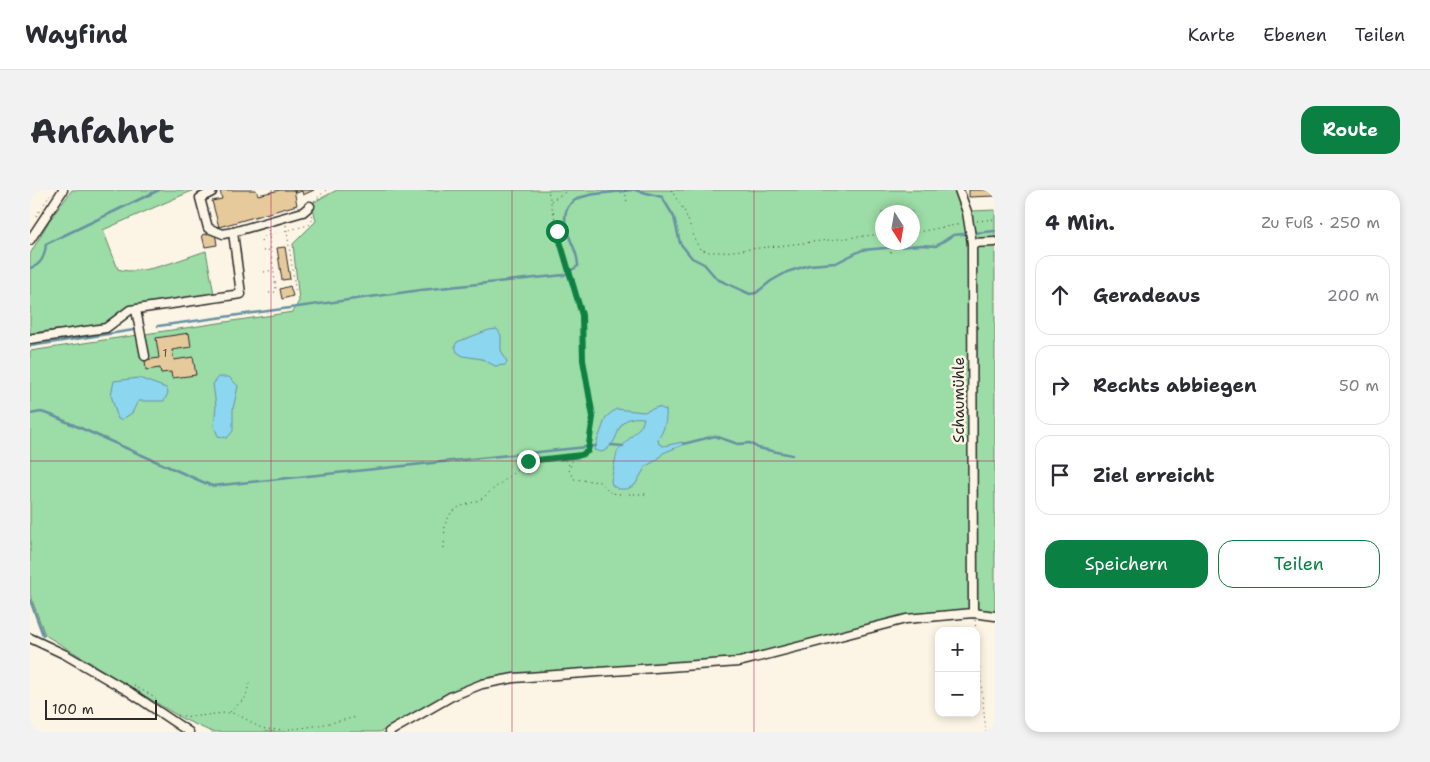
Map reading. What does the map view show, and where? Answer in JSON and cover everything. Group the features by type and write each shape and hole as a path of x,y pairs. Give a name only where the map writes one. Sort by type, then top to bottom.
{"street":[{"path":"30,240 63,190"},
{"path":"212,190 212,192 200,198 208,228 223,234 303,212 310,206"},
{"name":"Schaumühle","path":"959,190 970,224 972,242 973,612"},
{"path":"30,339 106,328 113,325 124,313 136,310 241,294 233,232"},
{"path":"972,242 995,242"},
{"path":"136,310 145,356"},
{"path":"388,732 452,696 482,684 514,678 739,662 906,619 973,612 995,616"},
{"path":"30,638 66,655 128,692 189,732"}],"path":[{"path":"34,219 54,190"},
{"path":"261,241 263,237 268,235 308,225 312,222 310,206 317,195 326,190"},
{"path":"444,548 445,524 451,513 459,507 480,500 528,461 581,455 588,451 593,417 583,360 582,315 566,267 548,190"},
{"path":"550,202 567,190"},
{"path":"625,190 627,202"},
{"path":"671,190 685,212 696,242 700,248 708,252 724,252 875,235"},
{"path":"284,217 296,294"},
{"path":"920,232 995,218"},
{"path":"266,222 276,289 275,292 269,293"},
{"path":"263,252 271,250"},
{"path":"891,250 891,254"},
{"path":"264,272 273,270"},
{"path":"560,456 569,465"},
{"path":"574,456 569,465 569,470 574,479 600,482 612,492 620,494 646,494"},
{"path":"980,672 986,732"},
{"path":"128,692 135,684 153,696 164,708"},
{"path":"229,712 246,697 249,684"},
{"path":"177,715 188,717 229,712 270,729 318,725 357,717"}],"green space":[{"path":"72,190 194,190 103,230 118,269 127,271 150,269 206,251 214,294 124,309 108,324 30,333 30,254 49,221"},
{"path":"337,190 953,190 972,211 995,210 995,613 958,611 914,615 764,653 712,662 511,675 477,683 380,732 212,732 183,719 45,635 30,595 30,351 293,312 299,301 293,244 316,221 312,203"}],"water":[{"path":"497,329 501,335 501,350 507,362 505,365 495,366 482,359 463,356 457,352 455,346 457,342 489,330"},
{"path":"219,377 229,377 238,386 233,409 233,431 227,438 218,436 214,426 216,406 213,384"},
{"path":"139,378 166,388 168,393 164,401 138,401 132,413 121,420 118,419 111,395 114,381"},
{"path":"658,407 666,410 663,429 658,439 659,444 663,446 683,442 685,444 663,453 657,460 646,466 635,485 627,489 618,489 612,485 611,481 617,452 642,425 644,418 626,420 609,448 602,452 594,450 606,417 616,409 644,412"}],"building":[{"path":"220,190 256,190 258,195 280,190 294,190 297,205 219,227 212,201 222,199"},
{"path":"295,190 314,190 303,195 302,191 296,193"},
{"path":"969,190 995,190 995,196 969,197"},
{"path":"215,232 217,245 205,247 202,235"},
{"path":"285,247 290,279 282,280 277,248"},
{"path":"290,286 293,296 282,299 280,289"},
{"path":"189,333 191,347 172,350 174,360 193,357 196,375 172,378 171,372 161,373 160,368 146,370 145,360 159,358 156,338"}],"waterway":[{"path":"30,268 37,265 42,259 46,244 159,190"},
{"path":"158,326 421,290 564,275 578,266 565,221 566,210 572,203 581,198 632,190"},
{"path":"635,190 662,197 674,217 680,243 692,258 704,264 717,279 750,294 756,293 771,281 787,272 809,265 836,263 862,250 921,245 936,246 953,235 995,231"},
{"path":"30,346 134,330"},
{"path":"30,414 41,412 51,415 212,486 596,446"},
{"path":"683,444 715,436 738,444 750,443 758,448 792,455"},
{"path":"611,445 623,446"},
{"path":"30,600 43,635"}],"route":[{"path":"528,461 581,455 588,451 593,417 583,360 582,315 566,267 557,231"}]}
